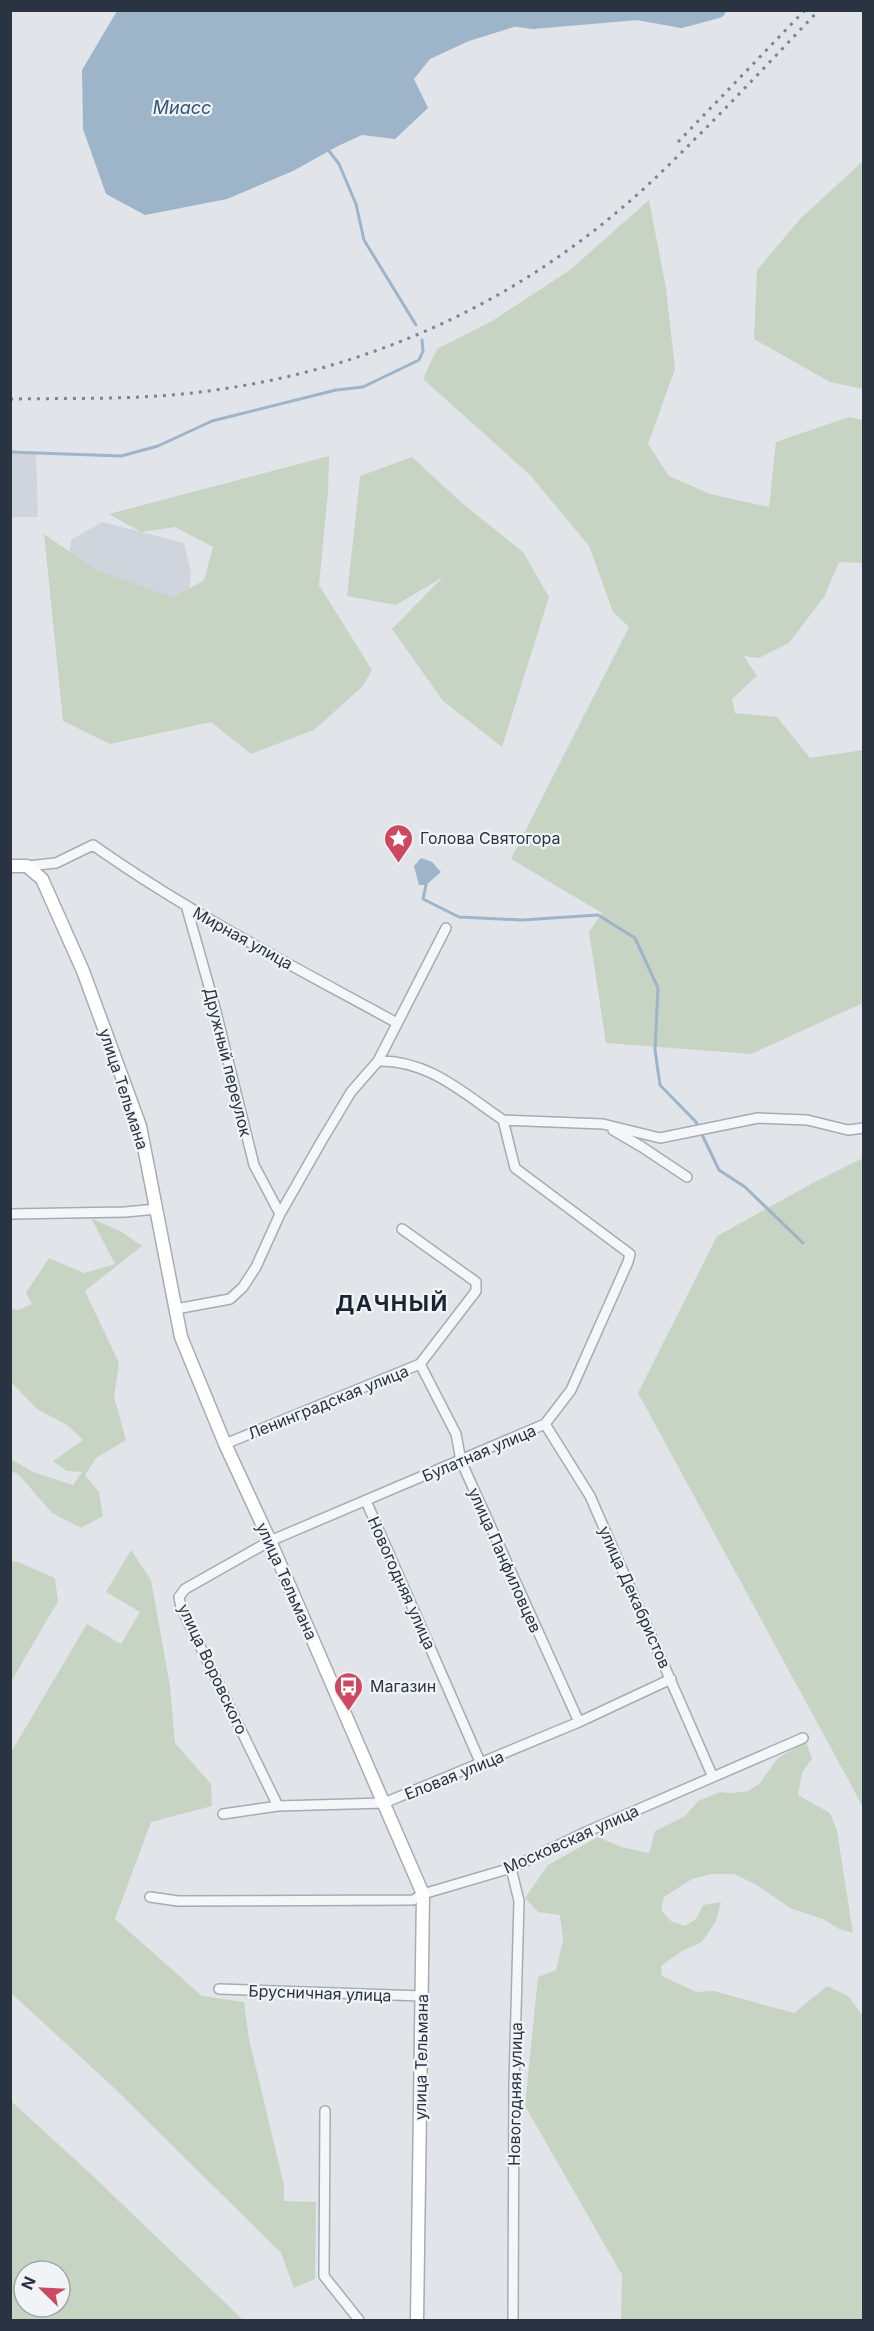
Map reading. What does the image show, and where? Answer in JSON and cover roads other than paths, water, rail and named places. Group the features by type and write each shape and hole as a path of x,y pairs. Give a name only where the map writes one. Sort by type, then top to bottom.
{"street":[{"name":"Мирная улица","path":"27,866 56,863 93,846 186,905 397,1023"},
{"path":"10,866 27,866"},
{"name":"улица Тельмана","path":"27,866 42,879 83,971 140,1126 181,1337 225,1444 270,1541 423,1894 417,2320"},
{"name":"Дружный переулок","path":"186,905 214,1004 254,1165 280,1214"},
{"path":"176,1309 230,1299 243,1287 256,1267 280,1214 351,1092 378,1061 446,927"},
{"path":"378,1061 399,1061 422,1067 503,1120 603,1124 660,1138 758,1118 807,1120 848,1130 864,1128"},
{"name":"Булатная улица","path":"270,1541 545,1424 571,1390 630,1254 515,1168 503,1120"},
{"path":"603,1124 687,1177"},
{"path":"10,1214 125,1212 157,1209"},
{"name":"Ленинградская улица","path":"225,1444 420,1364 476,1291 476,1282 402,1230"},
{"name":"улица Панфиловцев","path":"420,1364 456,1434 461,1461 579,1722"},
{"name":"улица Декабристов","path":"545,1424 590,1496 712,1776"},
{"name":"Новогодняя улица","path":"366,1502 481,1764"},
{"name":"улица Воровского","path":"270,1541 185,1589 179,1597 181,1607 278,1806"},
{"name":"Еловая улица","path":"223,1814 278,1806 384,1803 579,1722 671,1679"},
{"name":"Московская улица","path":"150,1897 178,1902 412,1900 423,1894 511,1868 586,1832 803,1738"},
{"name":"Новогодняя улица","path":"511,1868 519,1901 514,2084 513,2320"},
{"name":"Брусничная улица","path":"219,1989 422,1996"},
{"path":"325,2111 324,2276 359,2320"}],"water":[{"name":"Миасс","path":"117,11 543,11 533,21 469,41 430,59 414,79 428,108 395,139 362,135 293,171 227,199 145,215 106,194 83,129 82,70"},
{"path":"421,858 432,862 441,872 426,885 419,885 414,866"}],"waterway":[{"name":"Миасс","path":"512,18 533,21 637,12 681,20 718,10"},
{"path":"329,151 339,164 356,204 364,240 416,325"},
{"path":"10,452 121,456 158,446 212,421 336,390 363,387 419,360 423,351 422,340"},
{"path":"426,885 423,899 459,917 522,920 598,915 635,938 658,988 655,1050 660,1085 696,1122 719,1170 745,1187 803,1243"}],"railway":[{"path":"678,142 805,10"},
{"path":"10,399 159,396 208,391 270,380 331,365 389,346 446,322 501,293 553,260 603,223 651,182 694,140 819,10"}],"place":[{"name":"Голова Святогора","path":"399,864"},
{"name":"Магазин","path":"349,1712"}],"district":[{"name":"ДАЧНЫЙ","path":"392,1303"}]}
